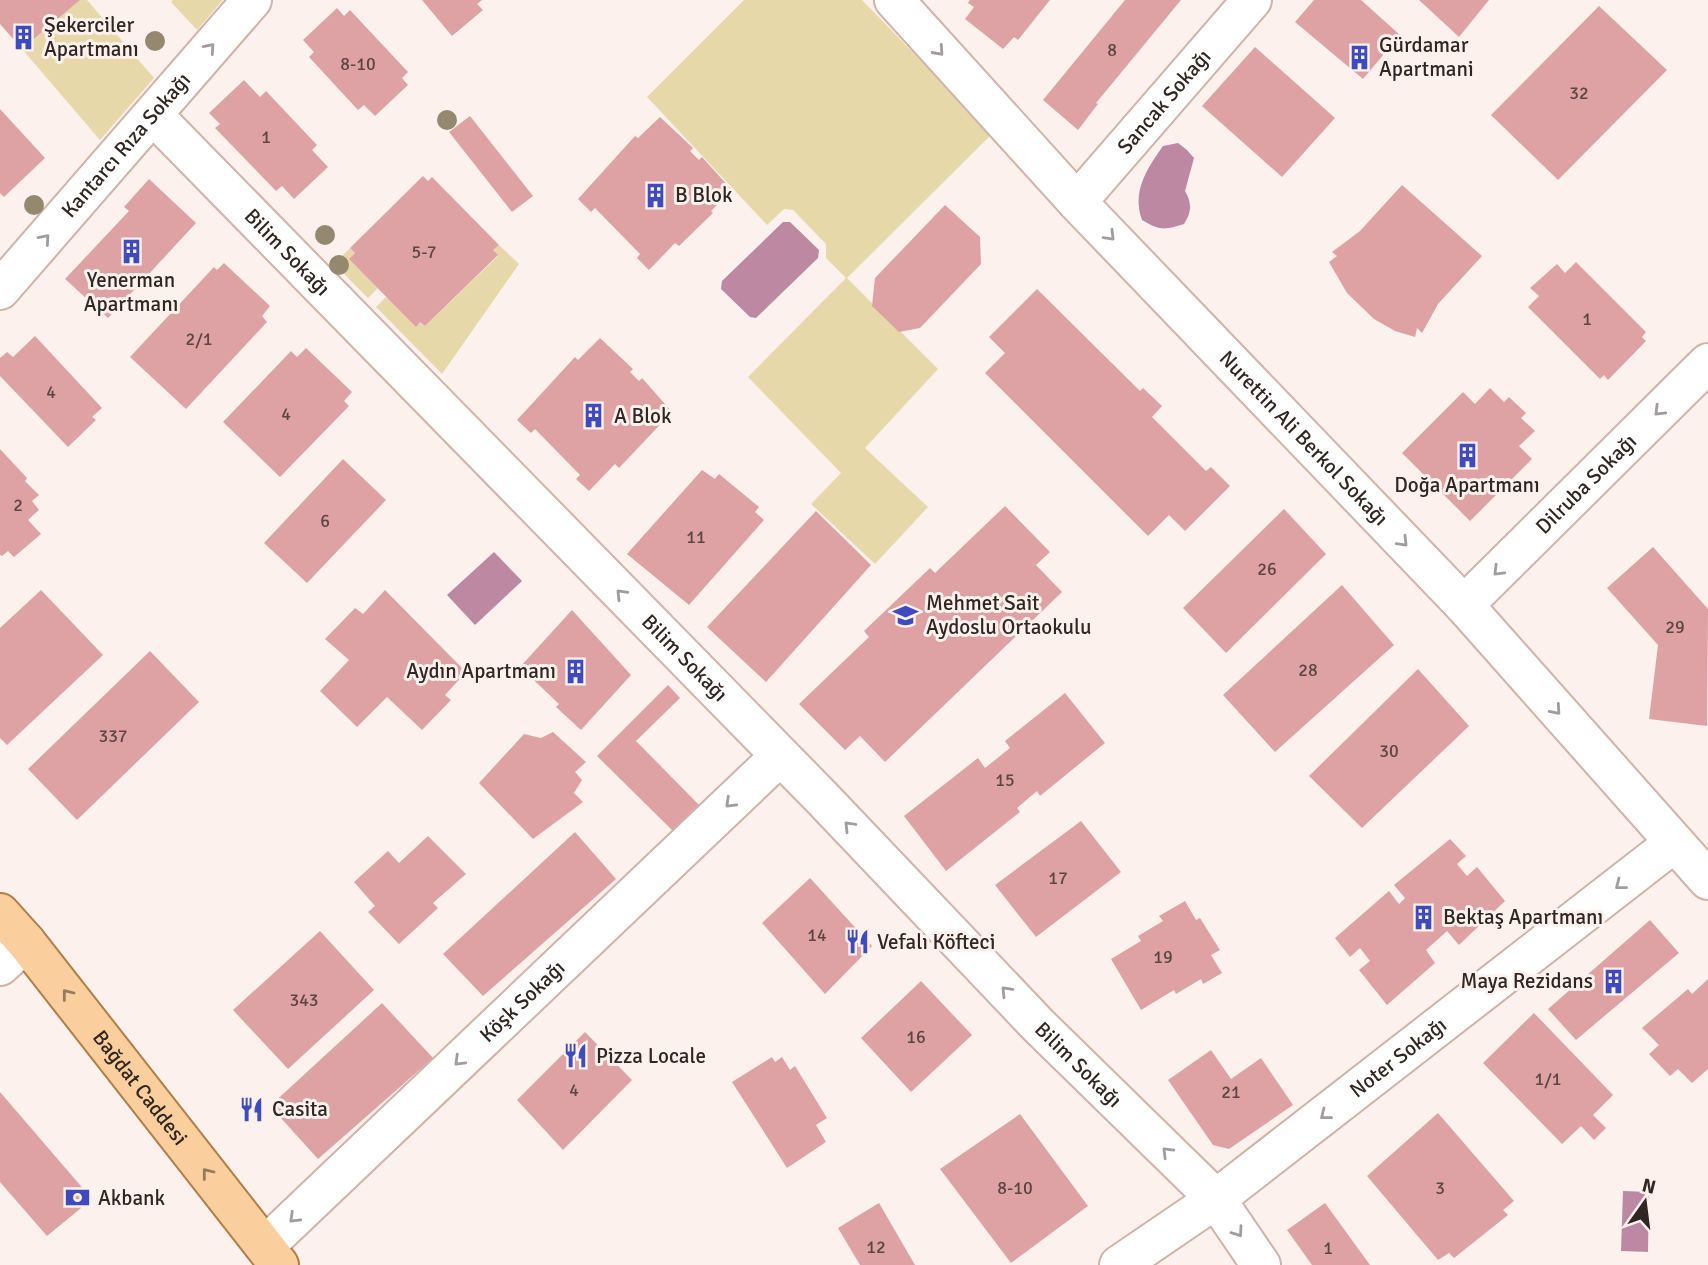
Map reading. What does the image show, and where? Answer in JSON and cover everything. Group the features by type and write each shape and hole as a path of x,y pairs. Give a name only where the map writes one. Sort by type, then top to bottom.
{"main road":[{"name":"Bağdat Caddesi","path":"0,913 13,954 272,1256"}],"street":[{"name":"Kantarcı Rıza Sokağı","path":"0,290 252,0"},
{"name":"Nurettin Ali Berkol Sokağı","path":"894,0 1077,202 1464,605 1708,880"},
{"name":"Sancak Sokağı","path":"1077,202 1252,0"},
{"name":"Bilim Sokağı","path":"153,116 833,809 1040,1026 1216,1199 1261,1265"},
{"name":"Dilruba Sokağı","path":"1464,605 1708,363"},
{"name":"Köşk Sokağı","path":"272,1256 779,756"},
{"name":"Noter Sokağı","path":"1119,1265 1216,1199 1674,844"}],"shaded area":[{"path":"80,0 87,0 154,78 100,140 22,49"},
{"path":"223,0 197,30 171,2"},
{"path":"744,0 862,0 992,134 847,278 938,369 865,448 928,507 875,564 811,504 841,473 748,377 846,278 826,258 826,244 793,210 784,209 767,225 647,97"},
{"path":"1178,143 1194,158 1185,191 1190,211 1184,224 1158,228 1142,220 1139,200 1142,182 1163,146"},
{"path":"783,222 790,222 819,250 818,258 756,318 750,317 721,289 722,281"},
{"path":"499,245 519,264 442,374 376,307 386,297 425,326 498,256 493,250"},
{"path":"350,248 355,253 349,259 378,288 368,298 334,264"},
{"path":"494,552 522,581 475,625 447,595"},
{"path":"1623,1191 1649,1192 1648,1252 1621,1251"}],"building":[{"name":"Şekerciler Apartmanı","path":"0,0 80,0 22,49 0,24"},
{"path":"422,0 482,0 477,4 483,10 452,36"},
{"path":"970,0 1050,0 1018,40 1014,37 1003,49 965,19 974,7 968,3"},
{"path":"1125,0 1181,0 1096,103 1098,104 1078,130 1043,100"},
{"name":"Gürdamar Apartmani","path":"1314,0 1361,0 1400,35 1363,79 1295,22"},
{"path":"1419,0 1489,0 1459,37"},
{"path":"1599,6 1667,70 1558,180 1491,115"},
{"path":"337,8 344,16 350,10 408,72 402,78 408,85 375,116 364,105 358,110 309,57 314,52 303,40"},
{"path":"1255,47 1335,118 1282,177 1202,106"},
{"path":"244,80 260,97 266,91 317,145 312,150 328,167 294,199 282,186 276,191 215,128 220,124 209,113"},
{"path":"0,109 45,158 4,197 0,193"},
{"path":"470,116 533,196 512,212 449,132"},
{"name":"B Blok","path":"660,117 693,148 690,151 699,160 702,157 732,190 679,246 675,243 649,270 637,258 640,254 595,208 591,212 578,199 635,136 638,138"},
{"path":"423,176 428,181 432,177 499,245 493,250 498,255 425,326 420,322 416,327 349,259 355,253 350,248"},
{"name":"Yenerman Apartmanı","path":"149,179 196,223 108,318 65,279 129,211 124,207"},
{"path":"1402,185 1482,256 1438,304 1422,333 1417,328 1415,337 1395,331 1374,319 1347,293 1329,262 1337,256 1332,252 1360,231"},
{"path":"945,205 980,237 981,264 920,328 899,332 872,306 875,278"},
{"path":"1576,262 1646,332 1642,337 1646,341 1608,380 1604,375 1600,379 1528,307 1539,296 1530,288 1557,264 1565,273"},
{"path":"224,263 270,306 262,316 267,322 186,409 130,357 214,267 217,270"},
{"path":"1037,289 1140,391 1143,388 1162,406 1152,417 1206,471 1211,467 1230,486 1185,531 1169,515 1148,536 985,373 1005,353 989,337"},
{"path":"35,336 102,408 92,417 96,420 68,447 0,376 0,358 7,352 13,357"},
{"name":"A Blok","path":"600,338 633,369 630,372 639,381 642,378 672,412 619,468 615,464 589,491 576,479 580,475 535,429 531,433 517,420 575,357 578,360"},
{"path":"306,348 352,392 344,401 349,406 280,477 223,422 291,351 297,357"},
{"name":"Doğa Apartmanı","path":"1490,388 1504,402 1509,397 1526,413 1521,418 1535,431 1519,446 1532,459 1470,521 1402,453 1463,392 1475,404"},
{"path":"0,449 39,495 32,501 39,510 28,520 41,534 14,557 8,551 0,555"},
{"path":"343,459 386,500 307,583 264,543"},
{"path":"702,470 715,479 719,474 759,507 755,512 764,520 689,605 627,554"},
{"path":"1005,506 1050,552 1036,565 1062,592 885,762 860,736 845,750 799,704 869,637 864,631 930,568 935,573"},
{"path":"1284,509 1326,554 1226,653 1183,608"},
{"path":"816,511 871,565 766,682 707,627"},
{"path":"1653,547 1708,609 1707,726 1649,719 1658,645 1607,588"},
{"path":"1342,585 1394,645 1275,752 1223,695"},
{"path":"41,590 103,655 7,745 0,738 0,628"},
{"path":"385,590 466,672 445,695 451,700 422,730 387,697 357,727 320,691 349,660 325,639 355,608 363,614"},
{"name":"Aydın Apartmanı","path":"572,610 631,675 581,730 556,707 559,704 520,667"},
{"path":"150,651 199,702 77,820 28,769"},
{"path":"1418,669 1469,726 1362,828 1309,776"},
{"path":"668,685 680,698 636,741 700,806 674,832 597,756"},
{"path":"1065,693 1105,743 1040,796 1037,791 1017,808 1020,812 946,871 904,816 978,758 985,768 1010,748 1005,741"},
{"path":"553,732 586,762 575,772 582,780 574,793 583,802 533,839 479,783 524,734 541,738"},
{"path":"1081,821 1121,872 1036,937 995,885"},
{"path":"575,832 616,879 483,996 443,954"},
{"path":"428,836 466,874 433,903 438,908 399,944 368,912 375,906 354,882 388,851 399,863"},
{"name":"Bektaş Apartmanı","path":"1450,839 1466,856 1457,864 1467,876 1477,867 1505,901 1459,945 1447,931 1426,950 1435,963 1387,1005 1359,970 1370,961 1360,948 1350,957 1335,938 1389,891 1399,904 1405,898 1394,885"},
{"path":"810,878 872,946 825,994 762,923"},
{"path":"1185,901 1196,920 1200,918 1220,950 1211,955 1222,973 1203,984 1201,979 1176,994 1174,990 1141,1010 1111,959 1141,941 1138,936 1163,921 1159,916"},
{"name":"Maya Rezidans","path":"1650,920 1679,953 1576,1040 1548,1009"},
{"path":"320,931 374,990 288,1069 233,1010"},
{"path":"1708,979 1708,1069 1692,1083 1678,1069 1670,1076 1649,1054 1659,1045 1642,1028 1688,989 1692,994"},
{"path":"921,981 972,1035 911,1092 861,1038"},
{"path":"382,1003 433,1058 318,1159 270,1106"},
{"path":"1534,1013 1613,1095 1593,1115 1606,1128 1594,1140 1581,1126 1562,1144 1483,1063"},
{"path":"585,1032 632,1080 563,1150 517,1100"},
{"path":"1211,1050 1231,1079 1261,1058 1293,1105 1229,1149 1213,1145 1168,1080"},
{"path":"772,1057 775,1062 782,1057 790,1070 795,1066 827,1118 816,1125 826,1142 787,1168 732,1082"},
{"path":"0,1092 92,1199 47,1236 0,1182"},
{"path":"1438,1113 1514,1201 1503,1210 1508,1215 1454,1258 1449,1253 1438,1260 1367,1176"},
{"path":"1020,1114 1088,1206 1011,1263 940,1169"},
{"path":"879,1203 915,1265 860,1265 838,1228"},
{"path":"1325,1203 1370,1265 1312,1265 1287,1230"}],"place":[{"name":"Şekerciler Apartmanı","path":"24,37"},
{"name":"Gürdamar Apartmani","path":"1359,57"},
{"name":"B Blok","path":"655,195"},
{"name":"Yenerman Apartmanı","path":"131,251"},
{"name":"A Blok","path":"594,416"},
{"name":"Doğa Apartmanı","path":"1467,456"},
{"name":"Mehmet Sait Aydoslu Ortaokulu","path":"906,615"},
{"name":"Aydın Apartmanı","path":"576,671"},
{"name":"Bektaş Apartmanı","path":"1423,917"},
{"name":"Vefalı Köfteci","path":"857,942"},
{"name":"Maya Rezidans","path":"1613,981"},
{"name":"Pizza Locale","path":"576,1056"},
{"name":"Casita","path":"252,1109"},
{"name":"Akbank","path":"78,1198"}]}
